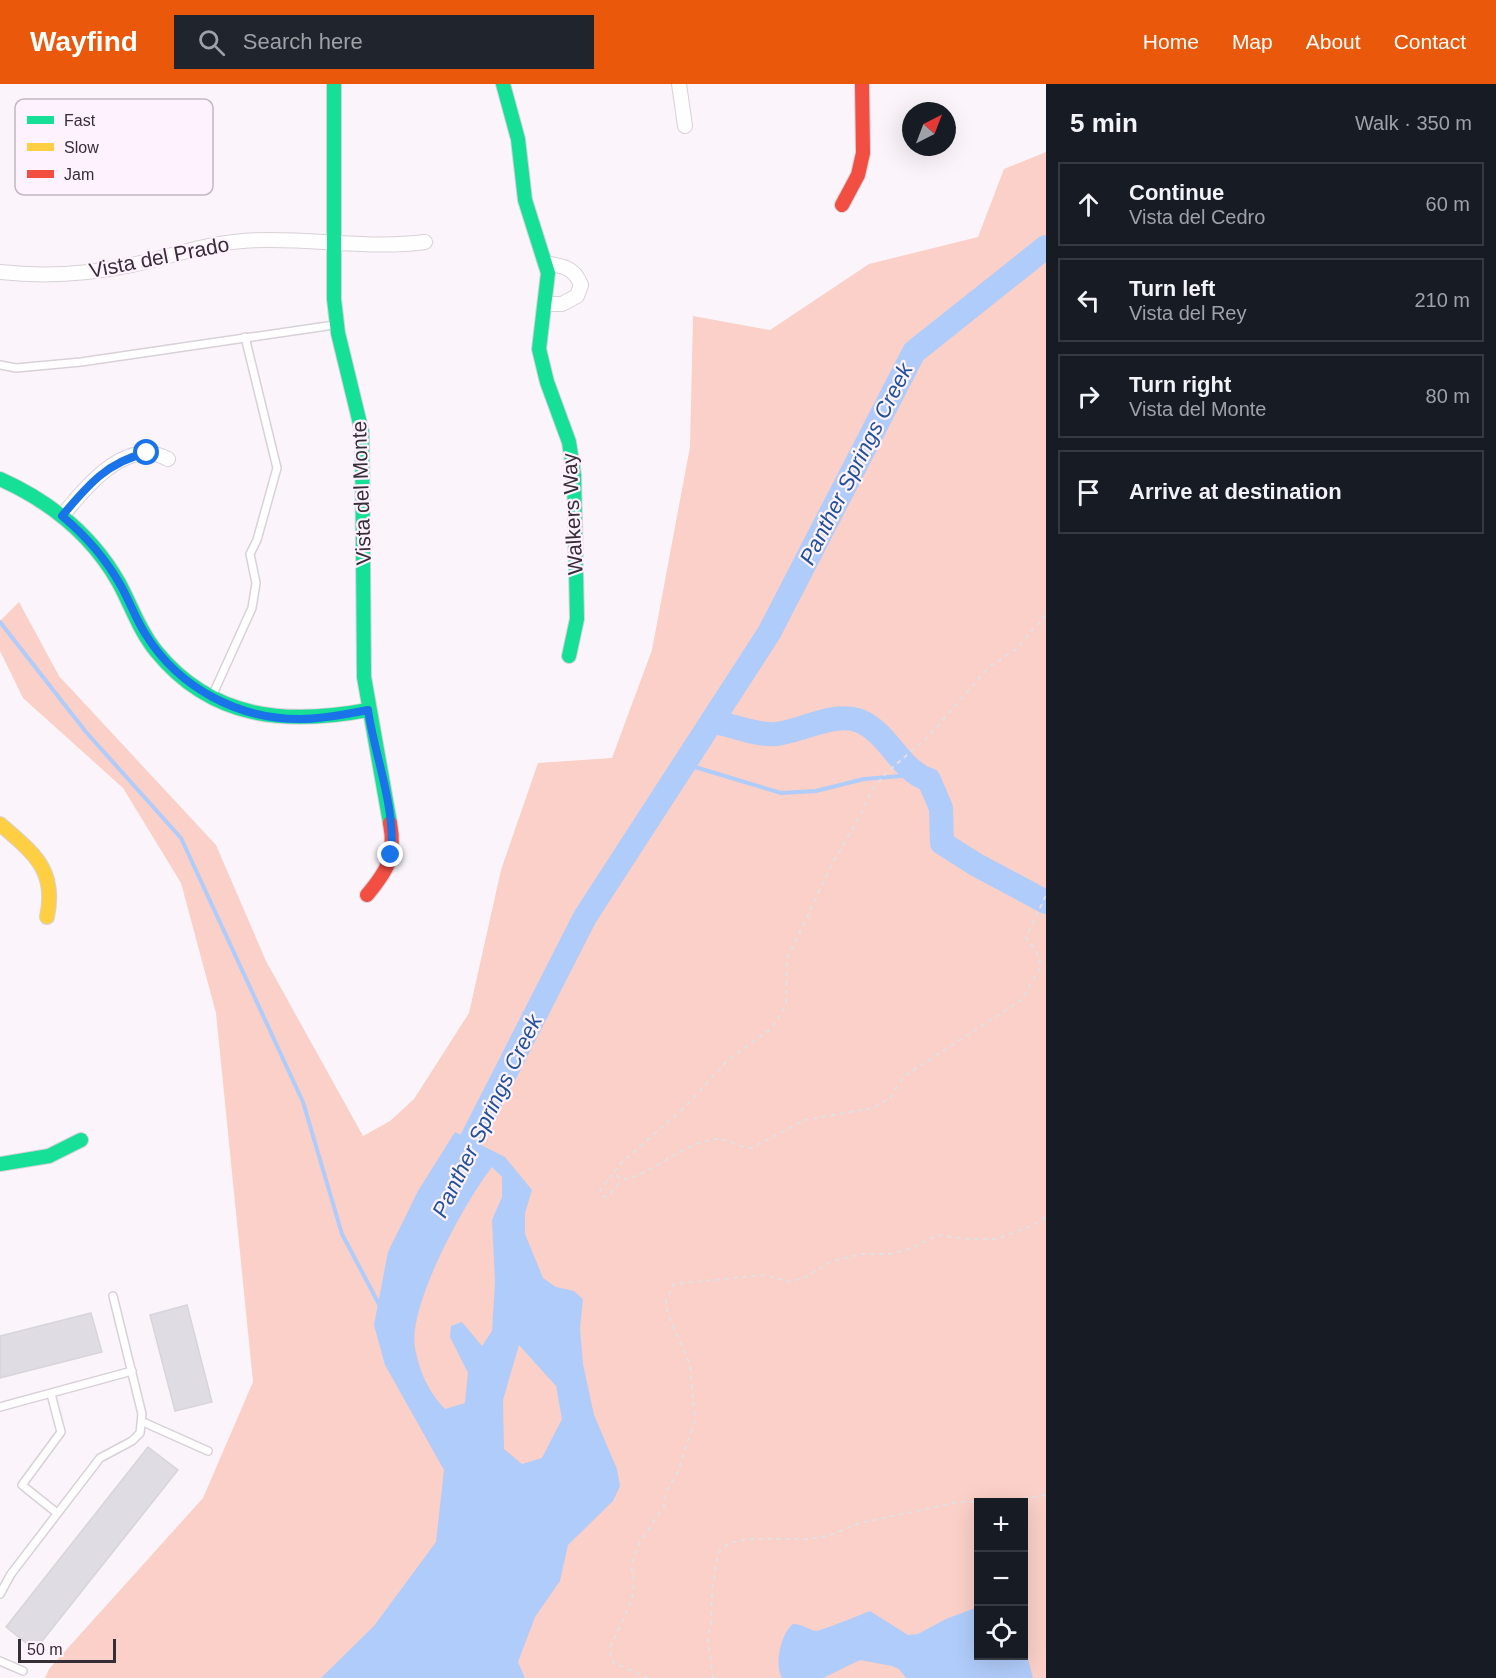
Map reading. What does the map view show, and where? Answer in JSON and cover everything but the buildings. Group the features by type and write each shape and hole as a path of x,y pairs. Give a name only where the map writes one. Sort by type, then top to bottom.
{"street":[{"name":"Vista del Monte","path":"334,84 337,129 336,325 362,432 364,677 368,710 393,839 388,870 367,895"},
{"name":"Walkers Way","path":"503,84 518,139 525,200 545,263 548,289 539,349 547,382 569,442 574,475 577,619 569,656"},
{"path":"679,84 685,126"},
{"path":"842,205 859,175 862,159 864,140 862,84"},
{"name":"Vista del Prado","path":"0,272 88,272 132,265 212,244 245,241 393,246 425,242"},
{"path":"545,263 576,272 581,285 577,296 562,304 545,303"},
{"path":"62,516 89,483 108,468 129,457 147,453 160,454 168,459"},
{"path":"0,479 36,497 62,516 87,539 108,565 154,649 180,676 211,697 246,712 283,718 320,717 368,710"},
{"path":"0,824 40,862 51,881 53,899 47,917"},
{"path":"0,1164 49,1156 81,1140"}],"lane":[{"path":"0,365 16,368 81,362 336,325"},
{"path":"211,697 252,608 256,583 250,554 257,540 278,468 244,337"},
{"path":"0,1594 10,1574 100,1458 132,1441 140,1433 143,1422 113,1296"},
{"path":"0,1407 132,1371"},
{"path":"51,1394 61,1432 22,1485 57,1513"},
{"path":"143,1422 208,1451"},
{"path":"0,1661 23,1671"}],"path":[{"path":"1046,615 1015,650 989,667 929,736 872,790 811,906 787,959 786,1005 772,1028 727,1061 686,1106 618,1166 600,1190 603,1196 607,1197 612,1194 622,1180 640,1175 674,1154 708,1141 723,1139 751,1148 805,1120 873,1108 890,1098 903,1077 1023,999 1041,965 1035,949 1026,938 1046,895"},
{"path":"614,1173 622,1180"},
{"path":"648,1678 614,1664 609,1650 632,1600 634,1580 631,1566 639,1544 664,1506 666,1492 678,1472 695,1420 690,1365 668,1314 666,1300 674,1284 764,1275 790,1282 808,1276 831,1261 862,1254 890,1254 912,1248 938,1235 968,1239 997,1239 1031,1226 1046,1216"},
{"path":"713,1678 708,1639 712,1590 718,1553 729,1543 748,1539 808,1539 828,1536 860,1523 960,1502 1008,1501 1046,1495"}],"shaded area":[{"path":"1046,152 1046,1678 45,1678 49,1669 203,1498 253,1382 216,1013 181,883 123,788 23,698 0,651 0,621 19,602 59,676 216,845 266,961 363,1136 390,1121 414,1099 469,1013 501,870 538,763 612,758 652,650 690,447 693,316 770,330 869,264 978,237 1004,169"}],"water":[{"path":"455,1132 505,1157 532,1190 525,1213 525,1234 543,1278 556,1287 574,1291 583,1299 580,1328 583,1364 594,1415 617,1469 620,1486 613,1501 568,1545 560,1581 535,1617 518,1662 525,1678 321,1678 374,1626 436,1542 444,1470 385,1365 374,1325 388,1252 418,1191","holes":["492,1167 502,1177 502,1197 492,1220 495,1282 492,1331 482,1346 462,1322 451,1326 450,1337 468,1373 465,1403 445,1409 434,1396 422,1373 415,1348 415,1330 420,1307 441,1254 468,1203","519,1345 556,1386 562,1419 542,1458 522,1464 504,1449 503,1400"]},
{"path":"974,1608 974,1660 1028,1659 1033,1678 906,1678 899,1669 892,1666 860,1660 823,1678 782,1678 779,1665 780,1650 785,1634 793,1624 816,1631 870,1611 908,1635 918,1634 946,1619"}],"waterway":[{"name":"Panther Springs Creek","path":"456,1170 585,917 769,633 914,352 1046,247"},
{"path":"0,622 86,732 181,838 303,1102 342,1234 381,1308"},
{"name":"Panther Springs Creek","path":"713,721 769,734 840,718 860,721 879,734 910,768 929,780 941,808 942,843 975,864 1046,902"},
{"name":"Panther Springs Creek","path":"685,764 781,793 816,791 864,779 914,775"}],"traffic: fast":[{"path":"334,84 334,299 338,333 362,432 364,677 390,823"},
{"path":"503,84 518,139 525,200 548,273 539,349 547,382 569,442 574,475 577,619 569,656"},
{"path":"0,479 52,509 82,535 96,550 119,583 145,635 156,651 178,674 201,691 226,704 253,712 280,716 309,717 368,710"},
{"path":"0,1164 49,1156 81,1140"}],"traffic: slow":[{"path":"0,824 40,863 49,886 47,917"}],"traffic: jam":[{"path":"842,205 858,175 863,153 862,84"},
{"path":"367,895 389,862 392,845 390,823"}],"route":[{"path":"147,453 129,457 98,475 62,516 93,545 108,565 154,649 180,676 195,687 228,705 264,716 301,719 368,710 389,810 393,839 391,855"}]}
